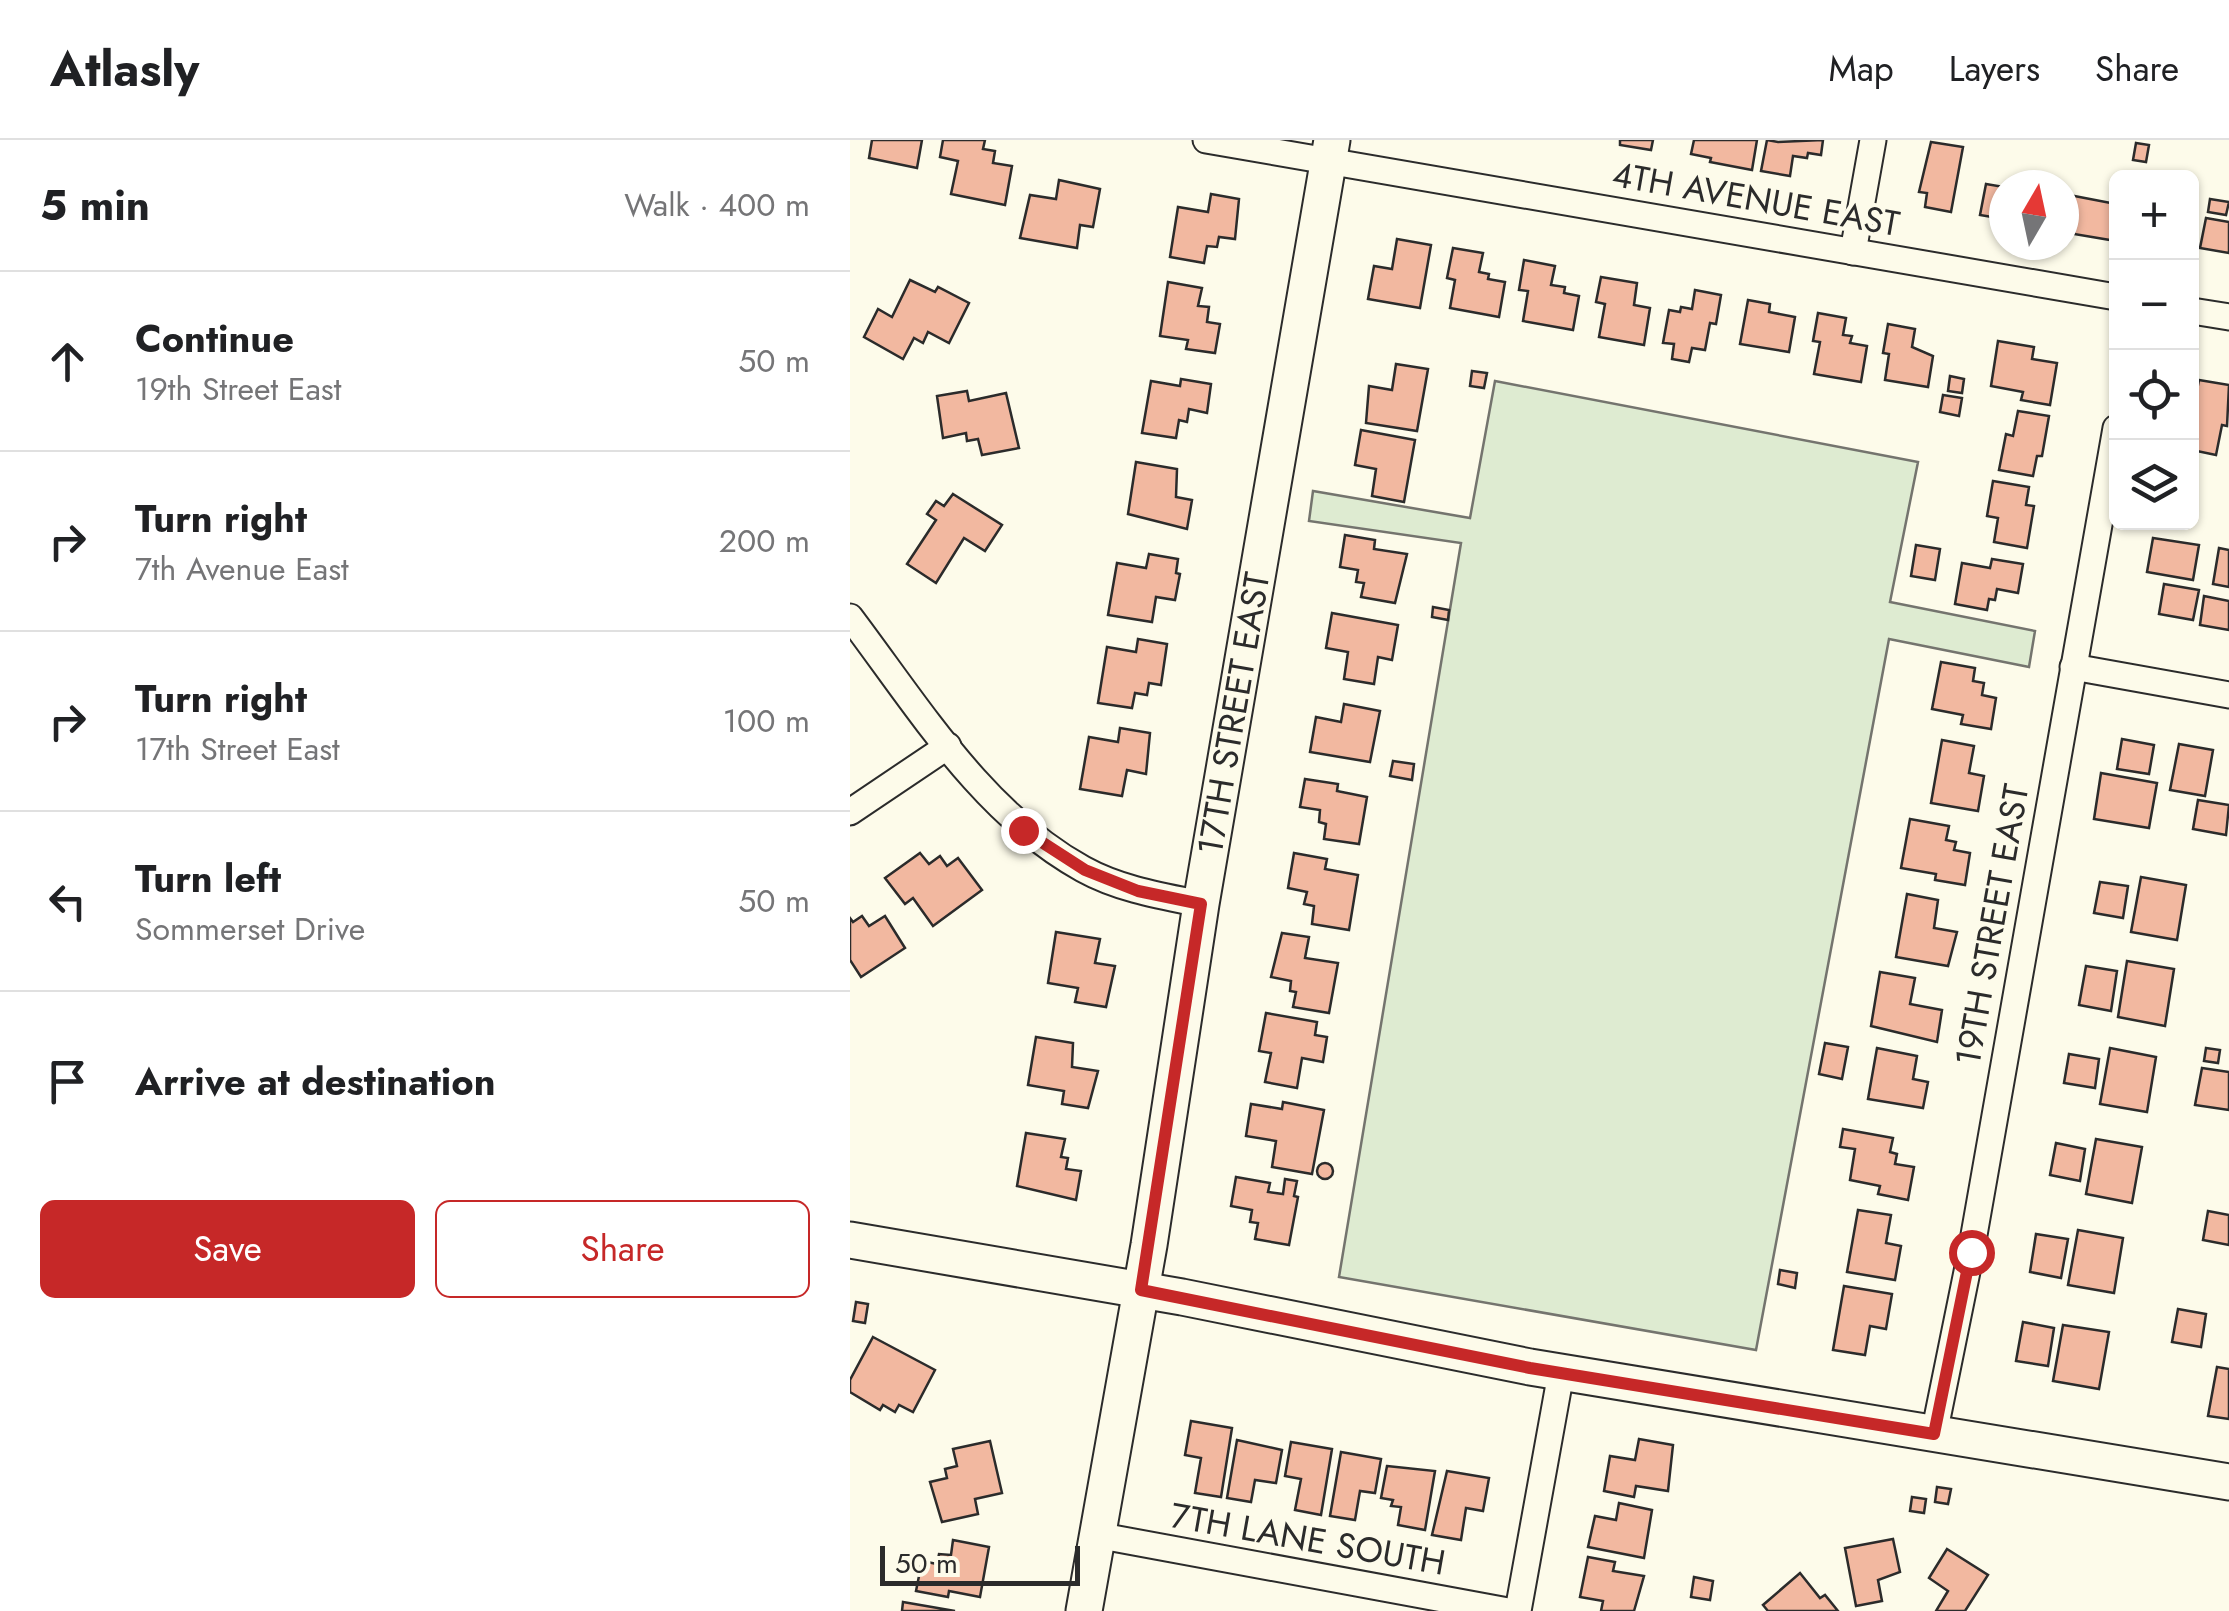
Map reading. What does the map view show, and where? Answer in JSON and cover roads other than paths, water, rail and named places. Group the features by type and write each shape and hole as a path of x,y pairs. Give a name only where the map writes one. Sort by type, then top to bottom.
{"street":[{"name":"4TH AVENUE EAST","path":"1206,140 1331,150 1853,252 2109,297"},
{"path":"1853,252 1874,140"},
{"name":"17TH STREET EAST","path":"1084,1611 1331,150"},
{"path":"2199,311 2229,317"},
{"name":"19TH STREET EAST","path":"1934,1434 1971,1252 2114,440"},
{"path":"850,617 948,746 1023,830 1085,870 1138,891 1201,904"},
{"path":"2073,668 2229,696"},
{"path":"850,812 948,746"},
{"path":"850,1240 1141,1290 1561,1373 2229,1482"},
{"path":"1518,1611 1561,1373"},
{"name":"7TH LANE SOUTH","path":"1096,1535 1508,1611"}]}
